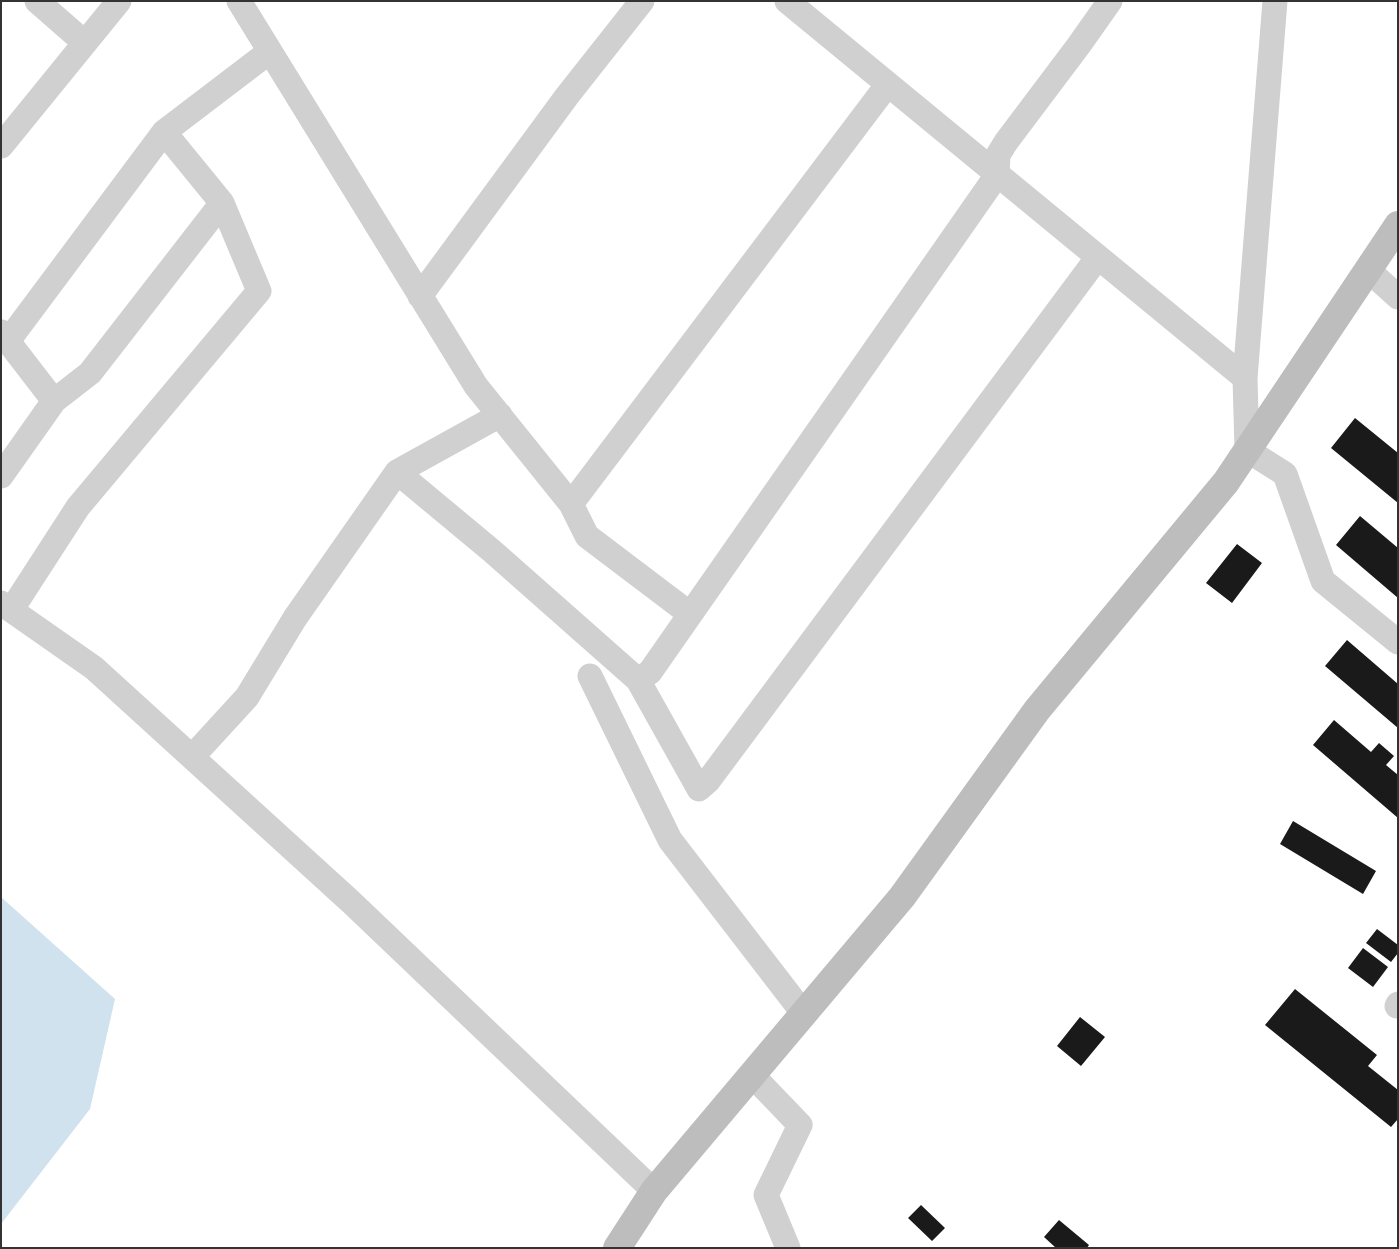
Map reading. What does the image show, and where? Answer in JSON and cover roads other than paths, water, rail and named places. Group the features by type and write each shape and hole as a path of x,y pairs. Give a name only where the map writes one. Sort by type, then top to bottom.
{"street":[{"path":"37,1 85,43"},
{"path":"1,146 119,1"},
{"path":"239,1 476,386 572,504 587,536 690,614"},
{"path":"420,296 568,96 642,1"},
{"path":"787,1 1245,378"},
{"path":"638,680 650,672 997,175 998,155 1006,142 1110,1"},
{"path":"1247,450 1245,378 1275,1"},
{"path":"54,401 4,337 164,132 269,52"},
{"path":"572,504 888,84"},
{"path":"164,132 222,203 259,291 78,507 6,606 94,668 351,902 654,1191"},
{"path":"1,476 54,401 90,373 222,203"},
{"path":"617,1248 654,1191 902,897 1037,710 1226,482 1398,225"},
{"path":"398,472 492,551 638,680 698,789 708,781 1098,257"},
{"path":"1368,270 1398,297"},
{"path":"192,757 247,697 295,618 398,472 500,415"},
{"path":"1247,450 1284,474 1323,581 1398,642"},
{"path":"590,676 670,840 804,1014"},
{"path":"752,1075 800,1125 766,1195 788,1248"}],"water":[{"path":"1,897 115,999 90,1109 1,1224"}]}
